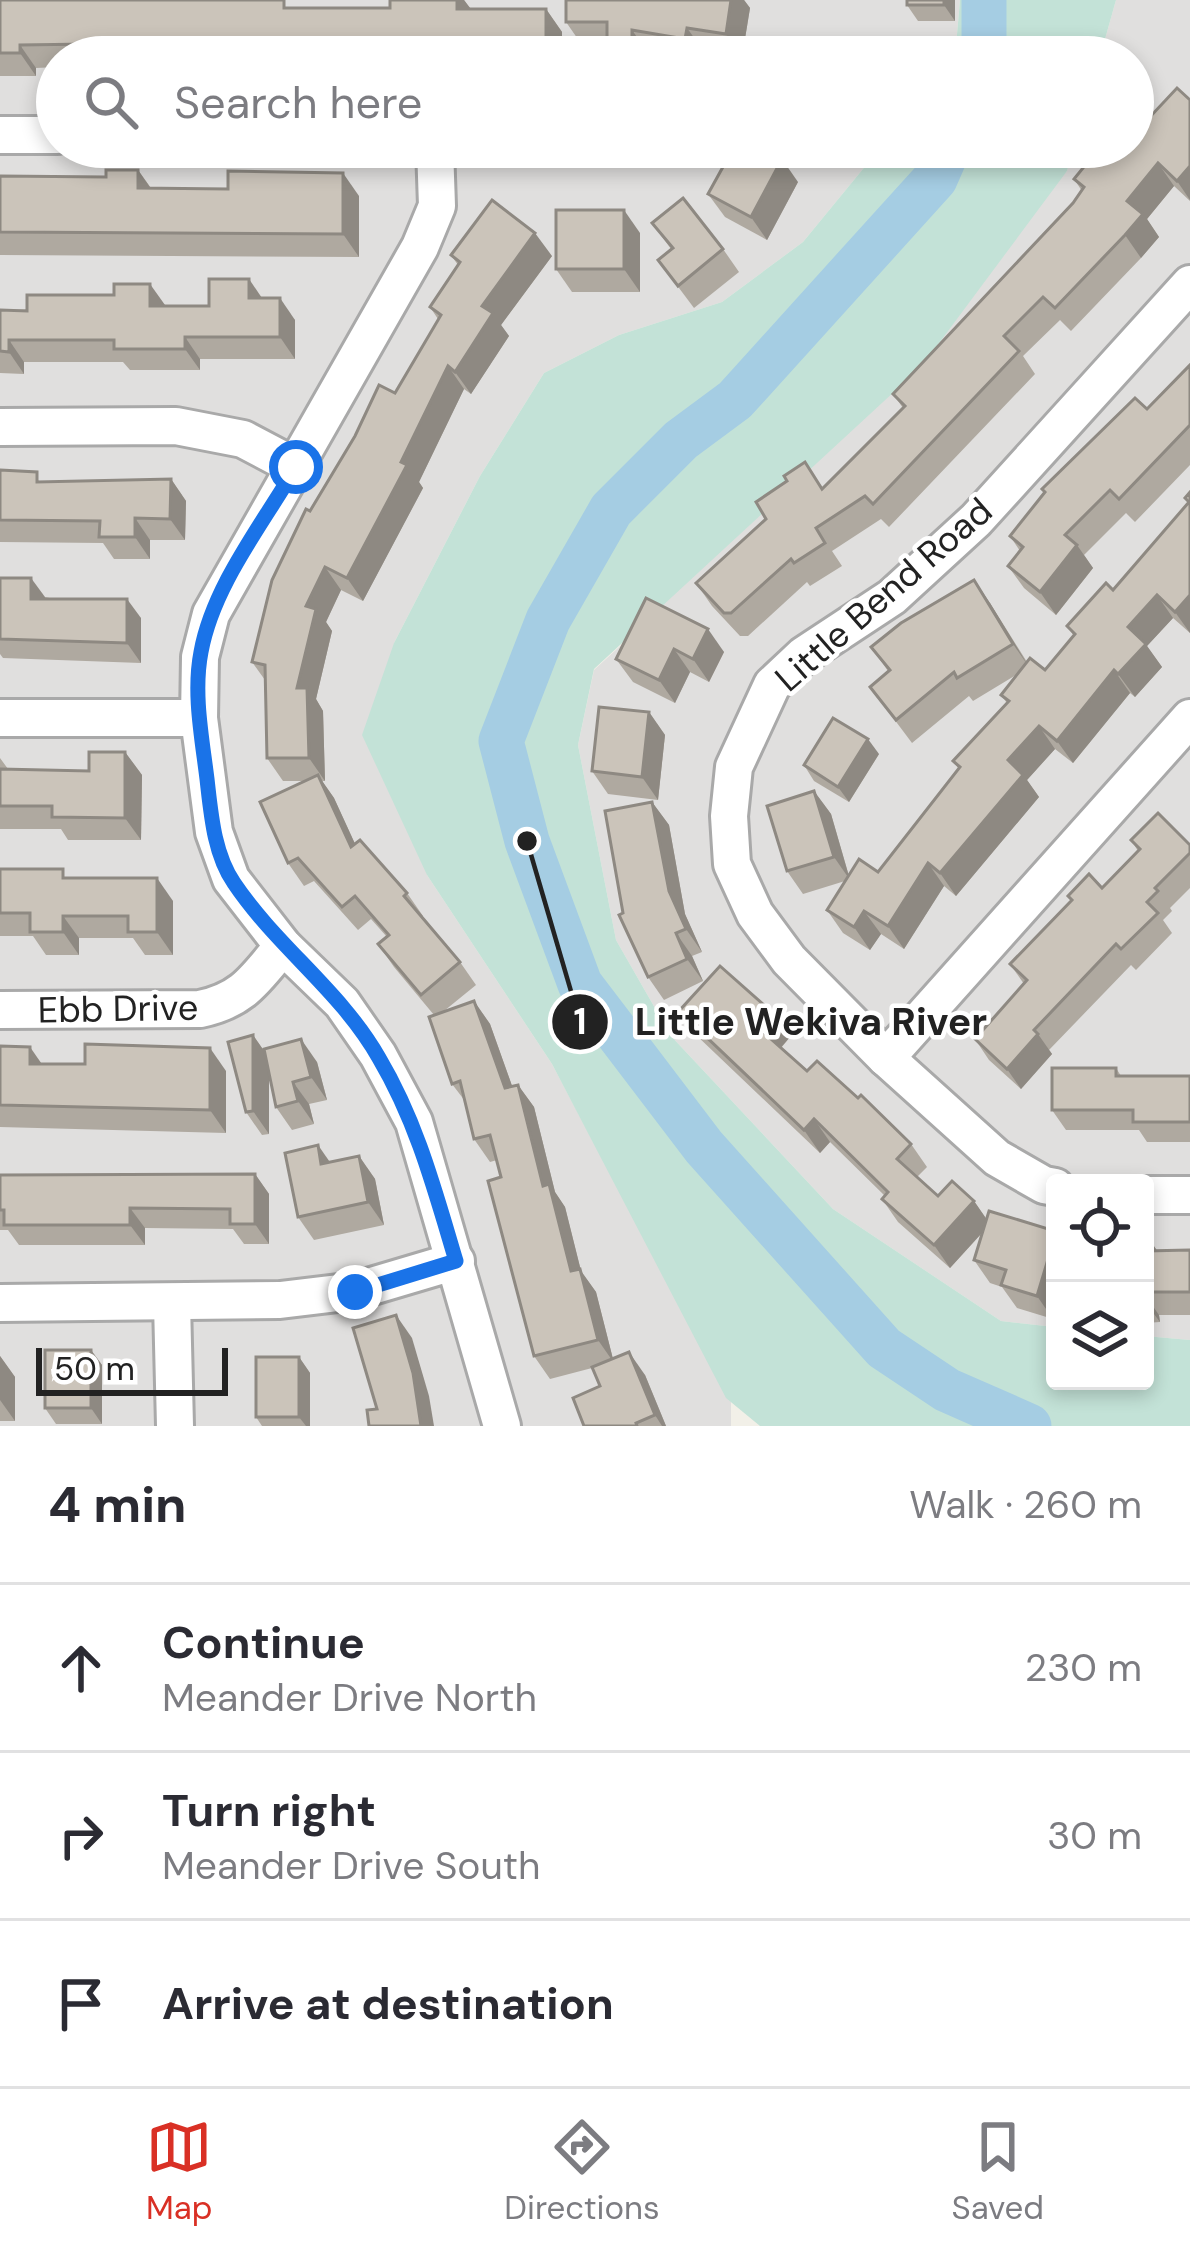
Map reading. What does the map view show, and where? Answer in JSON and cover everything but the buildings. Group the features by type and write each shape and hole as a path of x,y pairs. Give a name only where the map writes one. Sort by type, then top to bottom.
{"street":[{"path":"0,135 36,135"},
{"path":"435,168 436,206 420,247 211,614 200,656 199,718 214,832 231,879 283,946 342,1003 378,1055 414,1122 502,1426"},
{"name":"Little Bend Road","path":"1046,1185 997,1158 886,1058 789,960 755,914 732,864 729,816 734,767 772,685 804,655 892,597 976,520 1190,284"},
{"path":"0,427 176,426 243,439 296,467"},
{"path":"0,718 199,718"},
{"path":"886,1058 1188,724"},
{"name":"Ebb Drive","path":"0,1010 200,1009 226,1004 244,992 283,946"},
{"path":"1154,1195 1190,1195"},
{"path":"0,1303 280,1300 355,1292 456,1261"},
{"path":"172,1303 175,1426"}],"shaded area":[{"path":"0,0 960,0 957,36 36,36 36,122 0,122"},
{"path":"960,0 1116,0 1106,36 957,36"},
{"path":"1116,0 1190,0 1190,263 965,511 882,587 795,645 719,869 1046,1191 1046,1326 1001,1321 833,1209 671,1036 616,940 578,745 594,670 642,626 1068,168 1154,168 1154,36 1106,36"},
{"path":"0,149 36,149 36,168 421,168 422,204 407,242 290,449 0,414"},
{"path":"439,168 864,168 803,242 722,302 619,335 544,373 480,476 394,643 427,875 552,1064 731,1402 731,1426 517,1426 474,1269 302,945 245,873 229,830 214,717 214,658 225,618"},
{"path":"864,168 1068,168 922,366 594,669 578,745 616,940 671,1036 833,1209 1001,1321 1046,1326 1046,1390 1154,1390 1154,1337 1190,1340 1190,1426 760,1426 726,1398 552,1064 427,875 362,735 394,643 480,476 544,373 619,335 722,302 803,242"},
{"path":"1190,305 1190,697 886,1038 801,952 769,908 747,861 744,817 749,770 784,692"},
{"path":"0,440 213,445 276,472 184,705 0,705"},
{"path":"0,731 186,731 264,945 219,992 0,996"},
{"path":"1185,744 1190,749 1190,1182 1154,1182 1154,1174 1050,1173 1006,1148 906,1057"},
{"path":"284,966 330,1011 365,1061 400,1127 438,1253 351,1279 279,1287 0,1290 0,1023 204,1022"},
{"path":"1154,1208 1190,1208 1190,1340 1154,1337"},
{"path":"446,1278 486,1426 189,1426 187,1316"},
{"path":"0,1316 158,1316 160,1426 0,1426"}],"waterway":[{"path":"984,0 984,36"},
{"path":"940,168 935,179 735,400 681,440 611,510 548,620 501,741 527,841 580,984 704,1147 884,1348 947,1390 1029,1426"}],"place":[{"name":"Little Wekiva River","path":"527,841"}],"route":[{"path":"296,467 211,614 200,656 199,718 214,832 231,879 283,946 342,1003 378,1055 414,1122 456,1261 355,1292"}]}
